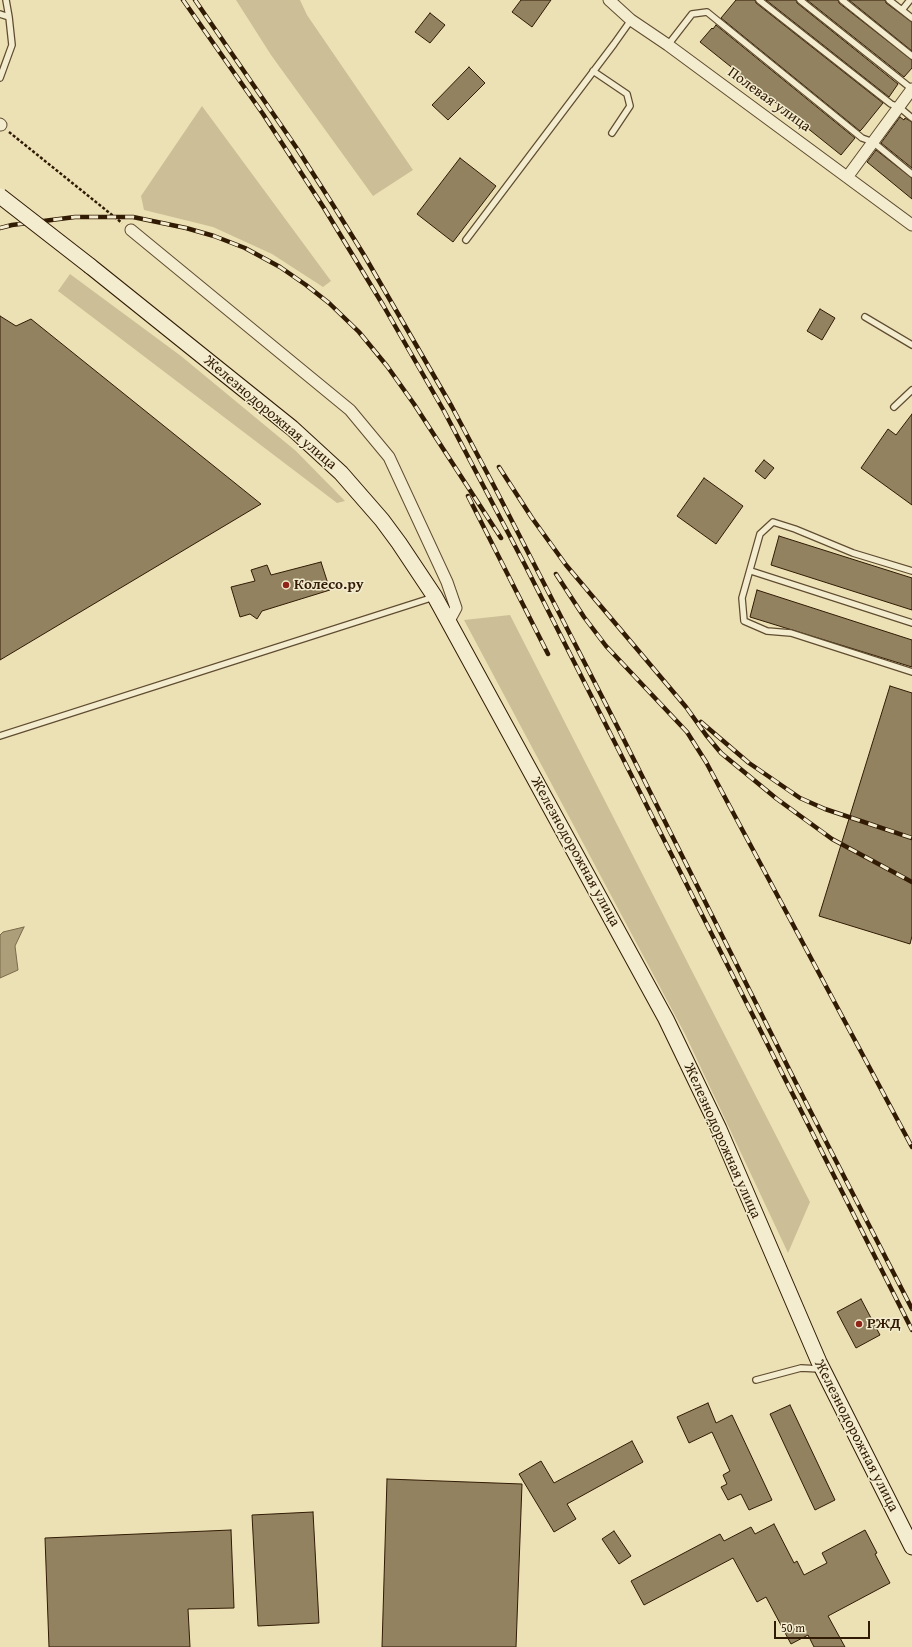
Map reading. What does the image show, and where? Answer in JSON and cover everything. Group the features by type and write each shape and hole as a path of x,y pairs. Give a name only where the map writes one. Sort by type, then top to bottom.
{"main road":[{"name":"Железнодорожная улица","path":"0,196 292,428 341,473 399,543 449,621 666,1019 719,1129 822,1369 912,1547"}],"street":[{"name":"Полевая улица","path":"609,0 631,20 668,45 848,176 912,225"},
{"path":"848,176 912,89"},
{"path":"131,230 350,410 389,457 447,582 456,608 449,621"}],"lane":[{"path":"0,78 12,45 6,0"},
{"path":"759,0 891,104 899,107 912,118"},
{"path":"800,0 912,89"},
{"path":"842,0 912,56"},
{"path":"889,0 912,18"},
{"path":"902,10 910,0"},
{"path":"668,45 692,14 707,12 862,138 873,142 912,174"},
{"path":"0,14 9,17"},
{"path":"466,240 631,20"},
{"path":"593,72 627,94 630,106 612,133"},
{"path":"865,316 912,345"},
{"path":"894,407 912,390"},
{"path":"912,571 853,553 795,529 772,522 760,534 751,571 742,598 744,621 767,631 791,633 912,672"},
{"path":"751,571 912,623"},
{"path":"0,736 435,597"},
{"path":"756,1380 800,1368 822,1369"}],"path":[{"path":"1,125 131,230"}],"shaded area":[{"path":"236,0 300,0 307,15 413,170 373,196 271,55"},
{"path":"202,106 331,281 323,287 272,254 213,227 144,210 141,196"},
{"path":"70,274 181,356 296,451 345,501 337,503 58,291"},
{"path":"510,615 810,1202 788,1253 685,1034 464,620"},
{"path":"24,927 15,946 18,970 0,978 0,935 3,932"}],"building":[{"path":"521,0 551,0 532,27 512,12"},
{"path":"736,0 755,0 756,3 883,103 860,131 721,18"},
{"path":"766,0 796,0 797,3 898,84 889,97"},
{"path":"807,0 838,0 839,3 912,60 912,68 904,77"},
{"path":"849,0 885,0 886,3 912,22 912,51"},
{"path":"430,13 445,25 430,43 415,32"},
{"path":"716,25 855,138 841,155 700,42"},
{"path":"469,67 485,83 448,120 432,105"},
{"path":"900,117 904,120 905,118 912,122 912,168 881,143"},
{"path":"876,150 912,178 912,199 867,162"},
{"path":"460,158 496,186 453,242 417,214"},
{"path":"820,309 835,318 822,340 807,331"},
{"path":"0,316 16,326 31,319 261,504 0,660"},
{"path":"912,414 912,505 861,468 888,429 896,435"},
{"path":"764,460 774,468 765,479 755,471"},
{"path":"704,478 743,506 716,544 677,516"},
{"path":"779,536 912,578 912,610 771,565"},
{"path":"321,562 330,590 262,611 257,619 250,614 240,617 231,587 255,581 251,570 267,565 271,575"},
{"path":"757,590 912,640 912,667 750,617"},
{"path":"890,686 912,693 912,936 910,944 819,916"},
{"name":"РЖД","path":"861,1299 880,1335 856,1348 837,1312"},
{"path":"708,1403 716,1423 732,1415 772,1500 749,1510 741,1494 728,1500 721,1487 727,1484 723,1475 730,1471 712,1432 689,1443 677,1417"},
{"path":"790,1405 835,1500 815,1510 770,1414"},
{"path":"632,1441 643,1462 567,1504 576,1519 554,1532 519,1474 541,1461 554,1483"},
{"path":"387,1479 522,1484 516,1647 382,1647"},
{"path":"313,1512 319,1623 258,1626 252,1515"},
{"path":"774,1524 794,1563 797,1561 804,1575 827,1563 822,1553 865,1530 890,1583 828,1616 845,1647 814,1647 808,1635 791,1644 766,1597 757,1602 733,1558 644,1605 631,1581 720,1534 724,1541 751,1527 755,1534"},
{"path":"231,1530 234,1608 188,1609 190,1647 49,1647 45,1538"},
{"path":"614,1531 631,1556 619,1564 602,1539"}],"railway":[{"path":"183,0 263,114 324,208 383,305 444,411 525,565 912,1330"},
{"path":"195,0 298,150 333,205 364,255 452,407 617,726 797,1085 912,1309"},
{"path":"0,228 12,225 75,217 133,217 186,228 214,236 245,248 280,267 329,303 359,332 387,366 414,404 501,538"},
{"path":"499,467 532,518 566,565 686,707 721,753 777,799 832,839 912,882"},
{"path":"468,496 548,654"},
{"path":"556,574 584,617 606,646 687,732 706,762 912,1147"},
{"path":"701,722 749,763 800,798 825,809 912,838"}],"place":[{"name":"Колесо.ру","path":"286,585"},
{"name":"РЖД","path":"859,1324"}]}
